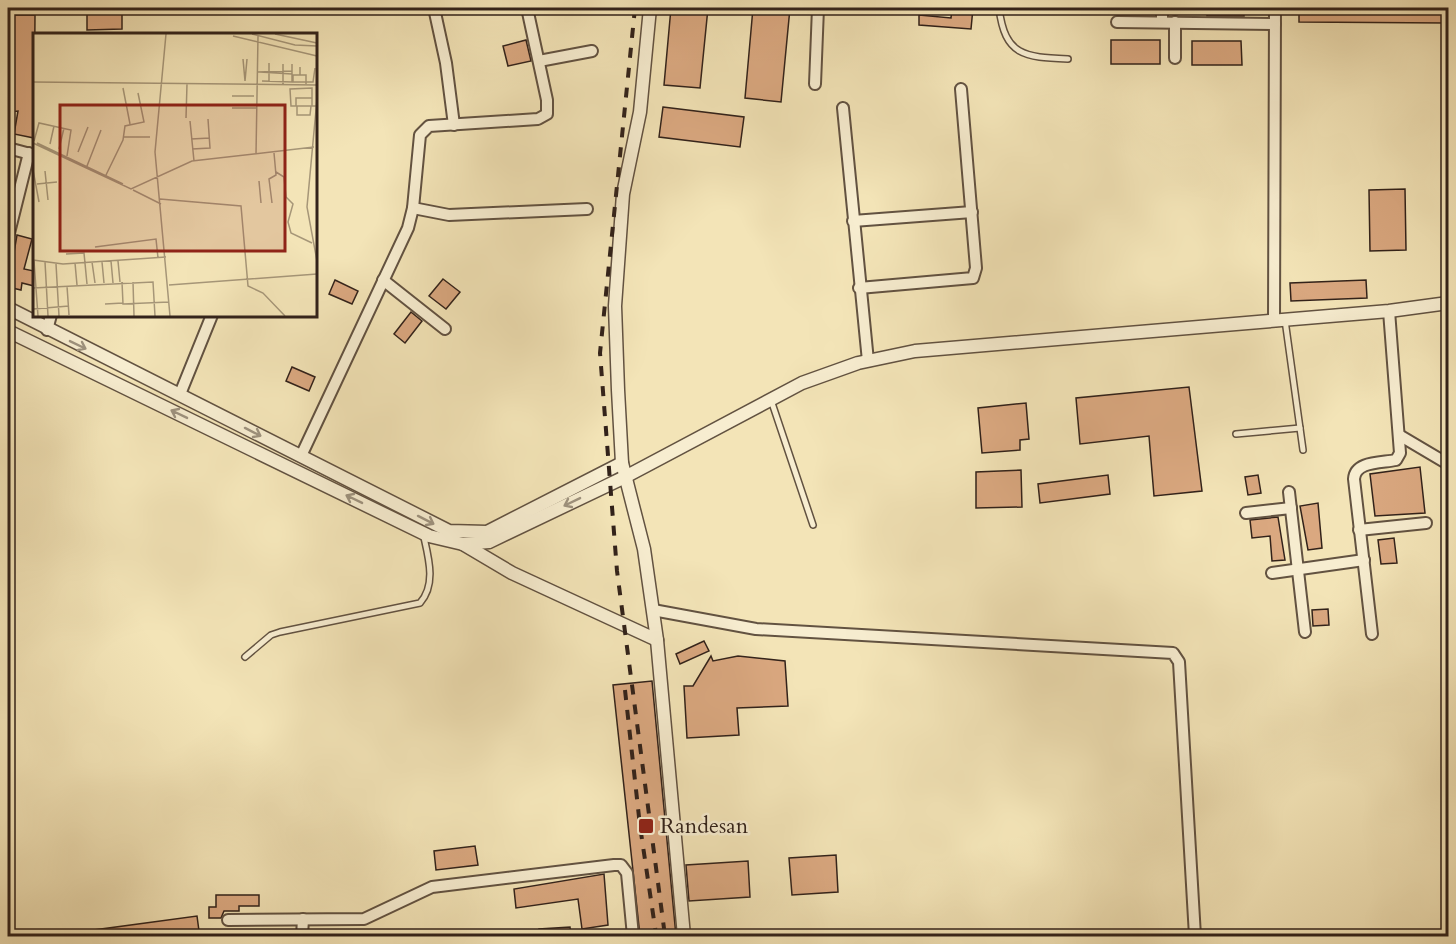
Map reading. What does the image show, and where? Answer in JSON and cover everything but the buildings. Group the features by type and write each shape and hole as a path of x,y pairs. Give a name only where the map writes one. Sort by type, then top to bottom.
{"street":[{"path":"434,8 446,63 454,125"},
{"path":"301,456 401,244 413,208 420,135 429,126 544,117 548,108 527,8"},
{"path":"650,8 640,112 623,195 615,306 622,463 640,528 657,640 684,936"},
{"path":"815,84 818,8"},
{"path":"1162,8 1162,22"},
{"path":"1275,8 1279,321"},
{"path":"1117,22 1275,24"},
{"path":"1175,58 1176,22"},
{"path":"538,62 591,51"},
{"path":"859,288 973,278 976,268 962,89"},
{"path":"843,108 868,361"},
{"path":"8,148 32,154 8,237"},
{"path":"413,208 449,215 587,209"},
{"path":"853,221 972,212"},
{"path":"383,280 446,329"},
{"path":"8,331 423,533 463,544 489,542 625,477 802,383 868,361 915,351 1389,312 1449,303"},
{"path":"8,308 47,330 180,394 449,531 463,544 512,573 657,640"},
{"path":"1372,634 1359,530 1355,472 1359,467 1396,460 1400,453 1389,312"},
{"path":"47,330 51,316"},
{"path":"180,394 212,316"},
{"path":"1399,435 1449,464"},
{"path":"449,531 487,532 622,463"},
{"path":"1289,492 1305,632"},
{"path":"1246,513 1291,508"},
{"path":"1359,530 1426,523"},
{"path":"1272,573 1364,560"},
{"path":"653,610 756,629 1103,647 1173,653 1179,662 1195,936"},
{"path":"228,920 364,919 378,915 420,891 451,883 621,865 627,873 633,936"},
{"path":"302,936 303,919"}],"lane":[{"path":"999,8 1003,34 1014,48 1025,55 1068,59"},
{"path":"1279,321 1303,450"},
{"path":"771,400 813,525"},
{"path":"1236,434 1300,428"},
{"path":"245,657 271,635 280,632 420,603 426,597 430,578 423,533"}],"railway":[{"path":"635,8 600,353 617,571 665,936"},
{"path":"625,690 640,826 656,934"}],"place":[{"name":"Randesan","path":"646,826"}]}
